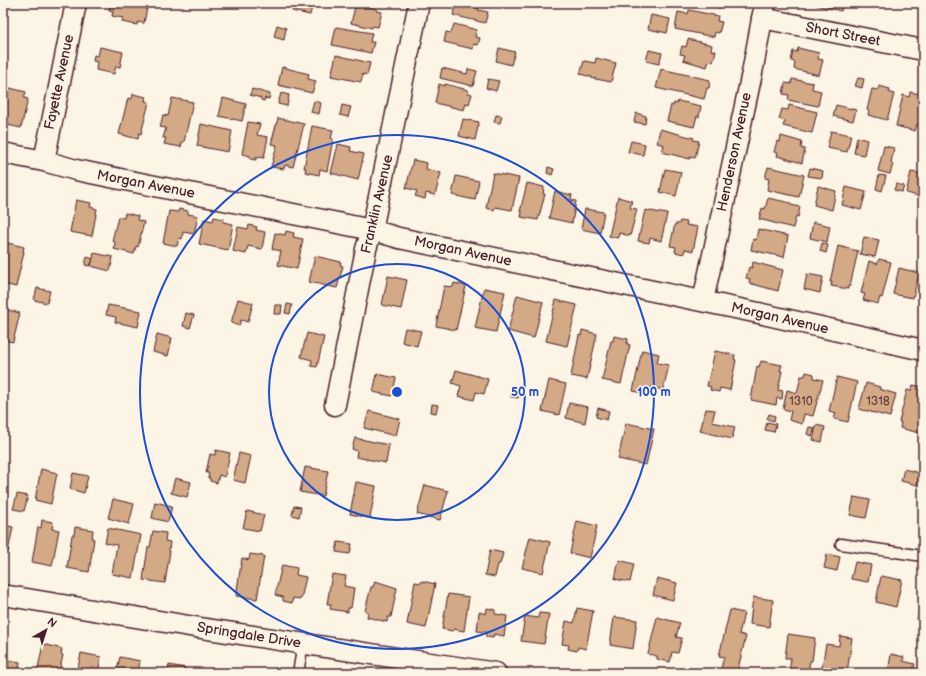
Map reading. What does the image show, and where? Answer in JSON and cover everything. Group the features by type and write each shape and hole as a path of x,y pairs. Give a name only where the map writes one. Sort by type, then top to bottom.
{"street":[{"name":"Fayette Avenue","path":"44,161 76,3"},
{"name":"Franklin Avenue","path":"335,405 366,250 372,230 419,3"},
{"name":"Short Street","path":"764,11 923,50"},
{"name":"Henderson Avenue","path":"703,301 764,11"},
{"name":"Morgan Avenue","path":"3,153 44,161 76,170 372,230 398,238 703,301 923,350"},
{"name":"Springdale Drive","path":"3,595 303,644 496,673"}],"lane":[{"path":"841,544 923,556"},
{"path":"298,673 303,644"}],"building":[{"path":"110,3 148,3 144,23 138,22 137,25 122,22 123,18 112,16 113,11 109,10"},
{"path":"293,3 313,3 310,15 292,11"},
{"path":"356,3 382,12 378,27 373,26 372,28 351,23"},
{"path":"454,3 480,3 478,10 488,12 485,23 453,15 455,9 452,8"},
{"path":"699,3 727,3 726,7 720,6 720,8"},
{"path":"807,3 843,3 841,11"},
{"path":"689,10 718,16 717,21 722,22 719,33 715,32 714,37 675,29 678,12 688,14"},
{"path":"651,15 670,19 667,33 648,29"},
{"path":"454,24 477,30 475,37 480,38 478,45 474,44 473,49 444,42 446,32 451,33"},
{"path":"277,25 286,28 284,40 274,37"},
{"path":"336,27 372,33 370,42 374,42 371,53 332,45"},
{"path":"688,39 712,45 711,50 716,51 713,62 709,61 707,67 683,60 685,55 680,54 682,46 686,47"},
{"path":"100,47 123,52 120,67 116,66 114,74 96,70 97,62 93,61 94,55 98,56"},
{"path":"499,48 515,52 511,65 496,61"},
{"path":"798,48 819,53 818,59 823,60 819,75 794,69 795,62 791,61 793,51 797,52"},
{"path":"649,50 662,53 659,64 646,61"},
{"path":"336,55 370,63 367,75 363,74 361,82 331,76"},
{"path":"596,58 616,63 611,82 580,74 584,61 595,63"},
{"path":"282,67 309,74 308,79 316,81 312,93 278,85"},
{"path":"442,68 467,74 468,69 477,71 473,86 440,78"},
{"path":"661,69 710,80 709,88 707,88 704,99 656,88"},
{"path":"858,78 864,79 862,88 855,86"},
{"path":"488,79 499,81 496,91 486,88"},
{"path":"792,79 813,83 812,89 821,91 818,106 788,100 789,95 783,94 785,83 791,84"},
{"path":"439,84 445,86 445,84 468,90 468,93 472,94 469,104 466,103 464,110 435,103"},
{"path":"879,86 890,89 889,92 894,94 887,120 868,115 869,111 867,110 872,89 878,90"},
{"path":"6,87 26,92 24,98 28,99 21,128 3,124 3,98"},
{"path":"252,89 270,94 269,99 265,98 264,101 261,100 261,98 250,95"},
{"path":"910,92 920,94 919,98 923,99 923,108 919,125 917,124 915,131 896,126 903,95 909,97"},
{"path":"281,93 289,95 287,106 278,104"},
{"path":"133,94 146,97 145,101 149,102 141,134 139,133 138,139 119,134 128,98 132,99"},
{"path":"172,98 193,102 184,142 182,142 181,147 164,144 166,138 163,138 166,128 160,127 163,115 168,116"},
{"path":"223,98 246,104 242,121 219,116"},
{"path":"314,101 321,103 319,114 311,112"},
{"path":"678,101 701,106 699,117 697,116 694,127 667,121 671,105 673,106 674,103 677,104"},
{"path":"342,105 351,107 348,117 340,115"},
{"path":"789,105 817,112 812,133 783,126 785,121 779,119 782,109 788,110"},
{"path":"836,105 856,110 853,121 833,116"},
{"path":"636,113 646,116 645,124 634,122"},
{"path":"496,115 502,116 500,123 494,122"},
{"path":"278,118 304,124 293,167 285,165 284,169 271,167 277,145 271,144"},
{"path":"463,119 479,122 475,140 459,136"},
{"path":"248,122 260,124 257,135 268,137 264,158 256,157 256,160 250,159 250,156 242,154"},
{"path":"201,124 232,131 228,152 197,146"},
{"path":"312,126 333,130 331,139 333,139 327,171 320,169 319,175 305,172 306,168 304,168"},
{"path":"660,129 694,138 693,140 699,141 695,158 690,157 690,159 662,152 664,145 657,143"},
{"path":"831,131 851,135 847,152 827,148"},
{"path":"781,136 802,142 801,148 805,149 802,163 777,156 778,153 774,152 777,141 780,142"},
{"path":"857,137 867,140 864,155 854,153"},
{"path":"631,141 645,144 643,155 628,152"},
{"path":"338,144 351,147 350,151 364,154 358,180 331,173"},
{"path":"884,146 894,148 891,163 893,164 890,174 878,171"},
{"path":"413,160 427,163 426,169 441,173 435,195 426,193 425,199 415,196 417,191 406,188"},
{"path":"548,167 554,169 552,175 547,173"},
{"path":"768,167 804,175 799,197 767,190 769,179 765,178"},
{"path":"810,168 823,171 822,178 808,176"},
{"path":"665,169 681,172 676,196 660,192"},
{"path":"911,172 923,174 923,197 906,193"},
{"path":"493,173 519,178 512,210 495,207 494,210 486,208"},
{"path":"879,175 886,176 882,191 876,189"},
{"path":"456,176 479,181 475,200 452,195"},
{"path":"527,183 544,187 543,194 545,194 538,220 521,217 522,212 520,212"},
{"path":"896,184 904,186 902,192 894,190"},
{"path":"818,186 836,191 832,210 814,205"},
{"path":"846,187 866,192 861,210 842,205"},
{"path":"555,191 572,195 571,200 576,201 572,223 549,218"},
{"path":"618,197 632,201 630,208 637,209 630,236 619,233 618,238 609,236"},
{"path":"768,198 791,203 791,205 800,207 798,217 796,216 793,228 759,219 762,208 765,209"},
{"path":"76,200 91,203 90,207 97,209 92,236 70,232"},
{"path":"179,209 188,211 188,214 198,216 194,234 183,232 182,239 179,238 177,246 163,243 169,211 178,212"},
{"path":"585,209 604,212 600,233 581,229"},
{"path":"645,210 667,214 661,241 650,238 649,243 638,241"},
{"path":"125,213 138,216 137,220 144,222 138,247 136,246 134,254 114,249 115,242 112,241 118,217 124,218"},
{"path":"214,217 224,219 223,222 233,224 228,250 199,244 204,219 213,221"},
{"path":"680,221 687,222 686,225 698,227 693,251 685,249 684,254 675,252 676,247 670,246 675,224 679,224"},
{"path":"813,222 830,226 827,242 810,238"},
{"path":"249,225 257,227 256,230 265,232 262,249 248,246 246,254 233,251 238,227 248,229"},
{"path":"758,229 788,236 784,257 751,250 753,239 756,240"},
{"path":"286,231 294,233 293,237 303,239 297,269 278,265 281,251 272,249 275,233 285,235"},
{"path":"864,237 879,240 875,257 860,254"},
{"path":"4,242 24,247 16,287 3,284"},
{"path":"822,243 828,245 826,253 820,251"},
{"path":"838,246 858,251 848,289 831,286 832,282 830,282"},
{"path":"94,253 113,257 110,271 91,266"},
{"path":"315,256 341,262 340,265 343,266 337,288 309,282"},
{"path":"87,257 93,259 90,266 85,265"},
{"path":"879,259 891,262 882,298 880,297 878,304 863,300 865,294 861,293 869,261 877,264"},
{"path":"753,262 783,270 778,291 749,283 750,279 746,278 749,267 752,268"},
{"path":"923,264 923,288 918,287"},
{"path":"899,268 919,273 913,298 893,294"},
{"path":"807,274 823,277 820,293 804,289"},
{"path":"388,276 407,280 401,309 382,305"},
{"path":"454,283 466,286 456,330 436,326 444,286 453,287"},
{"path":"37,288 50,291 47,303 34,300"},
{"path":"484,288 505,292 496,332 475,328"},
{"path":"517,295 543,302 534,338 508,331"},
{"path":"238,299 253,303 248,322 241,320 239,326 231,323"},
{"path":"556,300 577,305 567,346 546,341"},
{"path":"287,304 292,305 290,314 285,313"},
{"path":"108,305 141,311 138,327 115,322 116,317 106,315"},
{"path":"275,305 282,305 281,314 274,314"},
{"path":"4,309 20,313 13,342 4,340 6,334 3,333"},
{"path":"186,313 194,315 190,328 183,326"},
{"path":"405,328 421,331 417,346 402,342"},
{"path":"582,330 597,334 587,379 571,376 579,335 581,336"},
{"path":"307,333 324,337 317,367 311,366 312,360 301,357"},
{"path":"157,334 172,338 168,356 153,352"},
{"path":"614,336 628,339 627,344 630,345 621,384 602,380 611,341 613,341"},
{"path":"642,350 659,354 657,363 669,365 663,390 651,387 649,394 633,391"},
{"path":"715,351 735,355 734,359 736,360 730,390 720,388 719,392 710,390 711,387 707,386"},
{"path":"761,361 782,365 778,390 783,391 782,399 777,398 776,405 751,400 757,366 759,367"},
{"path":"456,370 488,379 484,394 476,392 474,400 458,396 461,386 452,383"},
{"path":"806,372 814,374 814,378 823,380 813,416 804,414 802,424 789,420 791,411 783,409 787,390 797,393 801,376 805,376"},
{"path":"377,374 396,378 392,396 373,392"},
{"path":"837,377 857,382 848,422 834,419 836,413 829,411"},
{"path":"549,380 566,384 559,415 542,411"},
{"path":"866,383 896,394 890,417 859,409"},
{"path":"913,385 923,387 923,434 900,428 901,422 899,422 907,390 911,391"},
{"path":"513,386 520,388 518,398 511,397"},
{"path":"569,403 588,407 585,423 566,418"},
{"path":"432,404 438,405 436,413 431,412"},
{"path":"598,408 609,411 607,420 596,417"},
{"path":"706,409 715,410 712,422 735,427 732,439 700,431"},
{"path":"369,411 400,419 396,436 364,428"},
{"path":"769,414 775,416 774,421 767,419"},
{"path":"767,422 776,424 774,432 765,430"},
{"path":"626,423 654,429 646,465 618,459"},
{"path":"816,425 825,427 822,442 813,440"},
{"path":"809,427 815,428 812,436 807,434"},
{"path":"355,438 389,445 386,463 356,457 357,451 352,449"},
{"path":"216,450 230,453 225,477 219,475 217,483 210,481 210,478 208,478 209,473 206,473 210,454 215,455"},
{"path":"239,453 251,456 245,483 233,480"},
{"path":"305,467 328,471 323,496 300,492"},
{"path":"41,469 57,473 51,504 35,500"},
{"path":"904,469 920,473 917,485 901,481"},
{"path":"73,473 88,476 84,493 70,489"},
{"path":"175,478 191,482 187,497 171,493"},
{"path":"356,482 376,486 370,518 350,514"},
{"path":"425,485 448,491 440,520 417,514"},
{"path":"17,494 28,496 24,511 13,509"},
{"path":"854,497 870,500 866,518 850,515"},
{"path":"113,499 134,504 129,524 108,518"},
{"path":"155,502 172,506 168,522 152,518"},
{"path":"294,506 301,507 299,517 292,515"},
{"path":"247,511 264,515 260,531 243,528"},
{"path":"42,520 53,522 52,529 59,530 52,566 32,562 38,527 41,528"},
{"path":"577,521 597,526 590,558 570,553"},
{"path":"3,525 13,527 8,552 3,552"},
{"path":"75,527 93,530 92,539 94,539 89,572 67,568 72,535 74,535"},
{"path":"108,528 141,535 133,578 112,574 117,545 105,543"},
{"path":"153,531 166,533 165,541 170,542 165,583 143,580 148,547 150,547"},
{"path":"530,537 550,542 543,573 522,568"},
{"path":"338,542 352,544 350,554 336,552"},
{"path":"490,550 503,553 500,564 498,564 495,577 485,575"},
{"path":"250,554 264,556 257,599 236,596 242,558 249,560"},
{"path":"827,554 840,557 837,571 824,568"},
{"path":"619,560 634,564 630,582 615,579"},
{"path":"855,562 871,565 868,582 851,579"},
{"path":"282,565 297,568 296,575 306,577 301,599 293,598 292,603 283,601 283,597 275,595"},
{"path":"332,574 346,576 344,586 354,588 351,608 348,608 348,612 330,609 331,604 327,604"},
{"path":"881,576 902,580 896,607 876,602"},
{"path":"657,578 677,583 673,600 653,595"},
{"path":"375,581 397,588 391,617 388,617 387,622 367,617 368,612 365,611 371,587 373,587"},
{"path":"422,581 435,584 426,628 407,624 415,582 421,583"},
{"path":"448,594 469,597 464,631 442,629"},
{"path":"753,597 773,600 769,627 750,624"},
{"path":"921,601 923,601 923,622 917,620"},
{"path":"487,608 495,610 495,614 507,616 504,636 494,634 493,638 486,637 486,632 477,631 479,612 486,614"},
{"path":"577,608 593,611 586,649 578,647 577,651 568,649 569,645 562,644 566,621 574,623"},
{"path":"730,610 744,613 739,634 746,636 737,673 720,672 724,657 719,656"},
{"path":"539,613 549,614 544,644 521,641 525,616 538,618"},
{"path":"614,617 637,620 633,649 610,645"},
{"path":"657,617 680,623 676,637 682,638 678,653 672,652 670,662 657,659 657,656 648,654"},
{"path":"788,634 815,638 812,661 810,661 808,673 789,673 791,658 785,658"},
{"path":"840,636 852,638 847,673 821,673 826,644 839,646"},
{"path":"43,644 62,649 61,654 63,655 59,673 37,673"},
{"path":"81,653 101,657 98,673 77,673"},
{"path":"891,654 904,657 903,661 915,664 913,670 922,673 888,673"},
{"path":"120,657 140,661 138,673 116,673"},
{"path":"9,660 20,662 18,673 7,673"},
{"path":"169,665 185,668 184,673 165,673 166,670 168,671"},
{"path":"211,669 225,672 225,673 211,673"}]}
